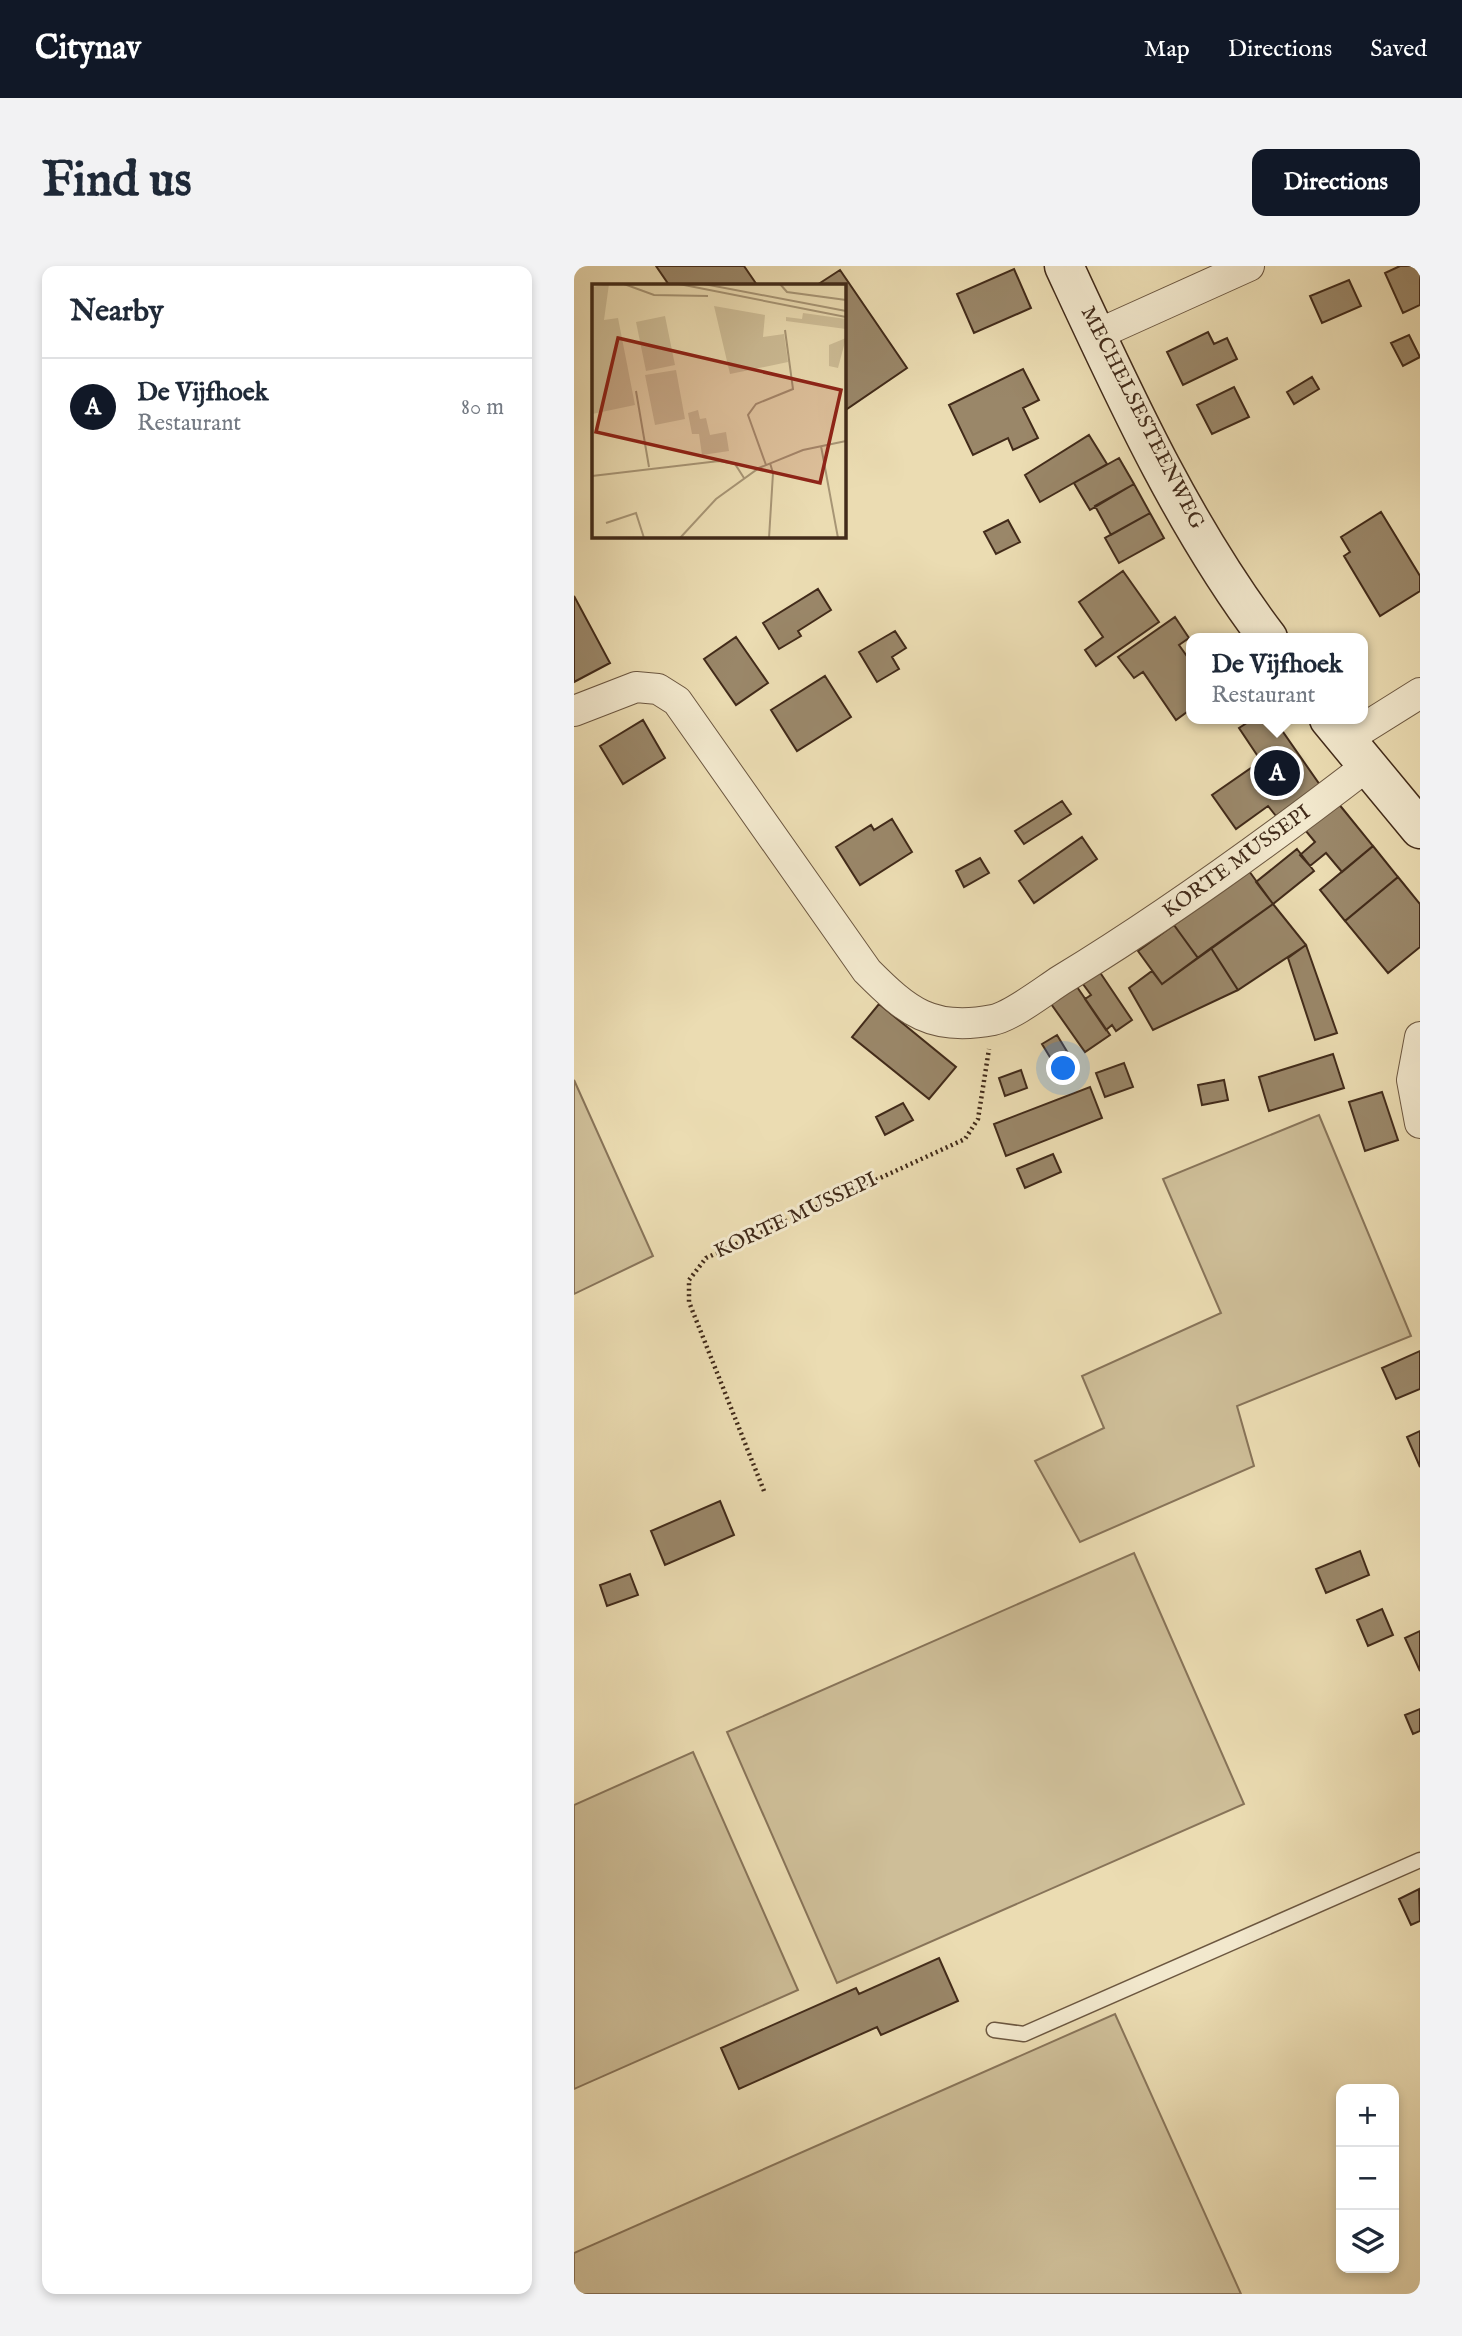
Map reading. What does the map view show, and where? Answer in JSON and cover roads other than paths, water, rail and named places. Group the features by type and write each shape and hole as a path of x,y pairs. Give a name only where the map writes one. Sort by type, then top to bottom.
{"main road":[{"name":"MECHELSESTEENWEG","path":"1065,266 1096,335 1169,480 1249,613 1264,633"},
{"path":"1347,742 1420,829"}],"street":[{"path":"1096,335 1249,266"},
{"name":"KORTE MUSSEPI","path":"574,711 636,687 658,689 677,701 867,971 902,1007 933,1020 971,1023 996,1020 1119,945 1199,890 1347,742 1420,693"},
{"path":"1420,1037 1412,1080 1420,1123"}],"lane":[{"path":"994,2030 1024,2034 1420,1860"}],"place":[{"name":"De Vijfhoek","path":"1277,773"}]}
